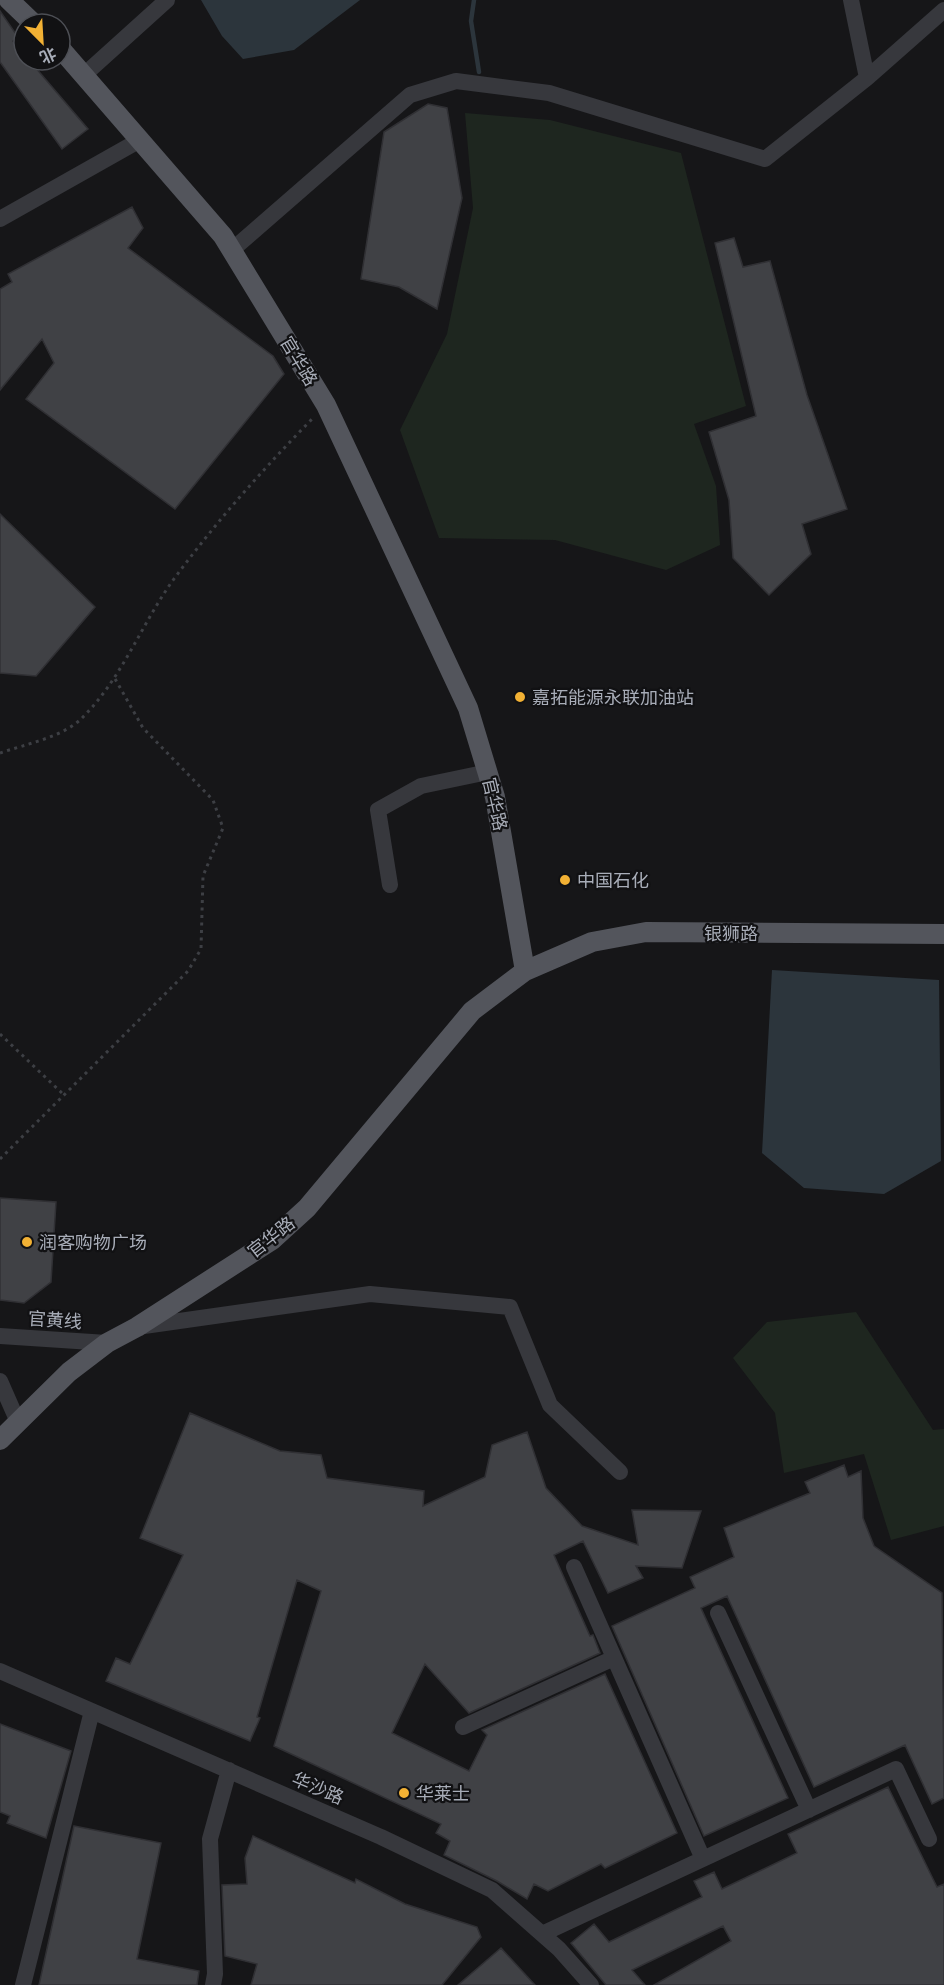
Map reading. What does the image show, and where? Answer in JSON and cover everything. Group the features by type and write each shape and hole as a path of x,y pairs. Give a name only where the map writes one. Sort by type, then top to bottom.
{"main road":[{"path":"9,0 22,12"},
{"name":"官华路","path":"0,1440 69,1372 107,1343 272,1240 307,1208 472,1011 525,971 495,797 468,708 326,405 223,236 72,62"},
{"name":"银狮路","path":"525,971 592,942 646,932 944,934"}],"street":[{"path":"84,75 167,0"},
{"path":"851,0 867,78"},
{"path":"232,250 410,95 456,81 549,93 765,159 867,78 944,10"},
{"path":"0,219 140,140"},
{"path":"390,885 378,810 420,786 488,772"},
{"path":"136,1327 370,1294 510,1307 550,1405 620,1472"},
{"name":"官黄线","path":"0,1336 107,1343"},
{"path":"0,1381 18,1422"},
{"path":"574,1567 703,1859"},
{"path":"718,1613 809,1810"},
{"path":"463,1727 614,1658"},
{"name":"华沙路","path":"0,1671 381,1837 492,1890 543,1934 591,1985"},
{"path":"23,1985 92,1711"},
{"path":"543,1934 896,1769 929,1839"},
{"path":"213,1985 215,1974 210,1839 229,1770"}],"path":[{"path":"0,753 58,733 82,718 114,677 171,584 256,476 326,405"},
{"path":"0,1160 188,971 201,949 203,876 223,828 213,800 143,728 114,677"},
{"path":"0,1034 64,1095"}],"shaded area":[{"path":"201,0 360,0 294,50 243,59 222,36"},
{"path":"465,113 550,120 681,153 746,406 694,424 716,486 720,545 666,570 555,540 439,538 400,430 447,334 473,208"},
{"path":"772,970 939,980 941,1161 884,1194 804,1188 762,1153"},
{"path":"856,1312 933,1430 944,1429 944,1526 891,1540 864,1454 784,1473 775,1413 733,1358 767,1322"}],"building":[{"path":"0,11 12,28 12,72 39,72 88,129 62,149 0,62"},
{"path":"428,104 447,108 462,198 437,309 399,287 361,279 384,132"},
{"path":"132,207 143,228 128,248 273,356 284,374 175,509 26,399 54,363 42,339 0,390 0,289 12,282 8,274"},
{"path":"734,238 743,267 770,261 807,395 847,509 802,524 811,554 769,595 733,558 729,500 709,432 756,416 715,243"},
{"path":"0,514 95,607 36,676 0,673"},
{"name":"润客购物广场","path":"0,1198 56,1202 51,1282 24,1303 0,1300"},
{"path":"190,1413 280,1451 321,1455 327,1478 424,1491 423,1506 485,1477 492,1445 527,1432 546,1488 582,1526 638,1545 632,1510 701,1511 682,1568 636,1566 643,1578 608,1593 583,1541 554,1555 590,1636 593,1635 600,1653 469,1713 425,1664 392,1733 469,1771 487,1735 482,1730 605,1674 677,1833 605,1868 601,1864 548,1891 534,1884 527,1899 497,1881 444,1855 450,1841 436,1833 441,1824 274,1746 321,1591 297,1580 257,1717 260,1718 250,1741 106,1681 116,1658 130,1664 183,1555 140,1538"},
{"path":"844,1465 848,1477 861,1471 863,1518 874,1546 942,1593 944,1798 932,1804 905,1745 814,1787 727,1596 701,1608 788,1798 704,1836 612,1626 695,1588 690,1577 734,1557 724,1528 810,1493 805,1482"},
{"path":"0,1724 71,1751 46,1838 7,1823 10,1816 0,1812"},
{"path":"888,1787 937,1887 944,1884 944,1985 654,1985 731,1941 723,1926 632,1970 645,1985 606,1985 571,1943 594,1924 609,1942 702,1897 694,1881 714,1872 722,1889 797,1853 788,1834"},
{"path":"74,1826 161,1843 137,1959 199,1971 197,1985 39,1985"},
{"path":"253,1836 355,1883 356,1879 405,1904 477,1927 481,1937 442,1985 251,1985 257,1964 225,1956 222,1885 247,1884 245,1858"},
{"path":"501,1948 535,1985 458,1985"}],"waterway":[{"path":"474,0 471,21 479,72"}],"place":[{"name":"嘉拓能源永联加油站","path":"520,697"},
{"name":"中国石化","path":"565,880"},
{"name":"润客购物广场","path":"27,1242"},
{"name":"华莱士","path":"404,1793"}]}
